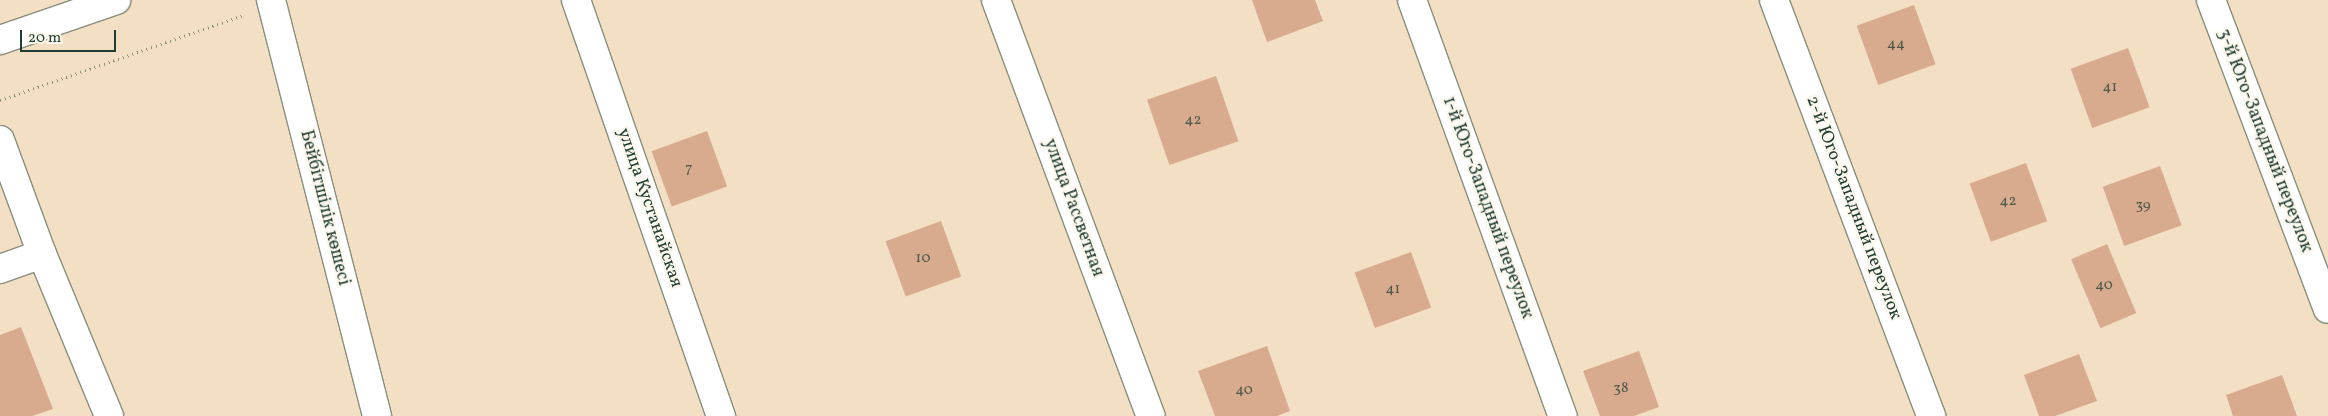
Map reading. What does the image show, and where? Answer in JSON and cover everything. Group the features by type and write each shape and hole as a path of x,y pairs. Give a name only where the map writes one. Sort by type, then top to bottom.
{"street":[{"path":"0,40 116,0"},
{"name":"улица Кустанайская","path":"576,0 721,416"},
{"name":"улица Рассветная","path":"996,0 1151,416"},
{"name":"1-й Юго-Западный переулок","path":"1412,0 1563,416"},
{"name":"2-й Юго-Западный переулок","path":"1774,0 1932,416"},
{"name":"3-й Юго-Западный переулок","path":"2211,0 2328,309"},
{"name":"Бейбітшілік көшесі","path":"271,3 378,416"},
{"path":"0,140 42,254 109,416"},
{"path":"0,269 42,254"}],"path":[{"path":"0,100 271,3"}],"building":[{"path":"1252,0 1315,0 1323,21 1267,42"},
{"path":"1914,5 1936,64 1878,85 1857,26"},
{"path":"2128,48 2150,107 2092,128 2071,69"},
{"path":"1216,76 1238,141 1169,165 1147,100"},
{"path":"707,131 727,186 672,207 652,151"},
{"path":"2026,163 2047,221 1991,242 1970,184"},
{"path":"2160,166 2182,225 2124,246 2103,187"},
{"path":"941,221 961,276 906,297 886,241"},
{"path":"2107,244 2136,313 2100,328 2071,259"},
{"path":"1411,252 1431,307 1375,328 1355,273"},
{"path":"21,327 53,409 32,416 0,416 0,335"},
{"path":"1267,346 1290,411 1277,416 1215,416 1198,371"},
{"path":"1639,351 1659,407 1634,416 1600,416 1583,371"},
{"path":"2079,354 2097,401 2055,416 2039,416 2024,375"},
{"path":"2282,375 2297,416 2233,416 2226,395"}]}
